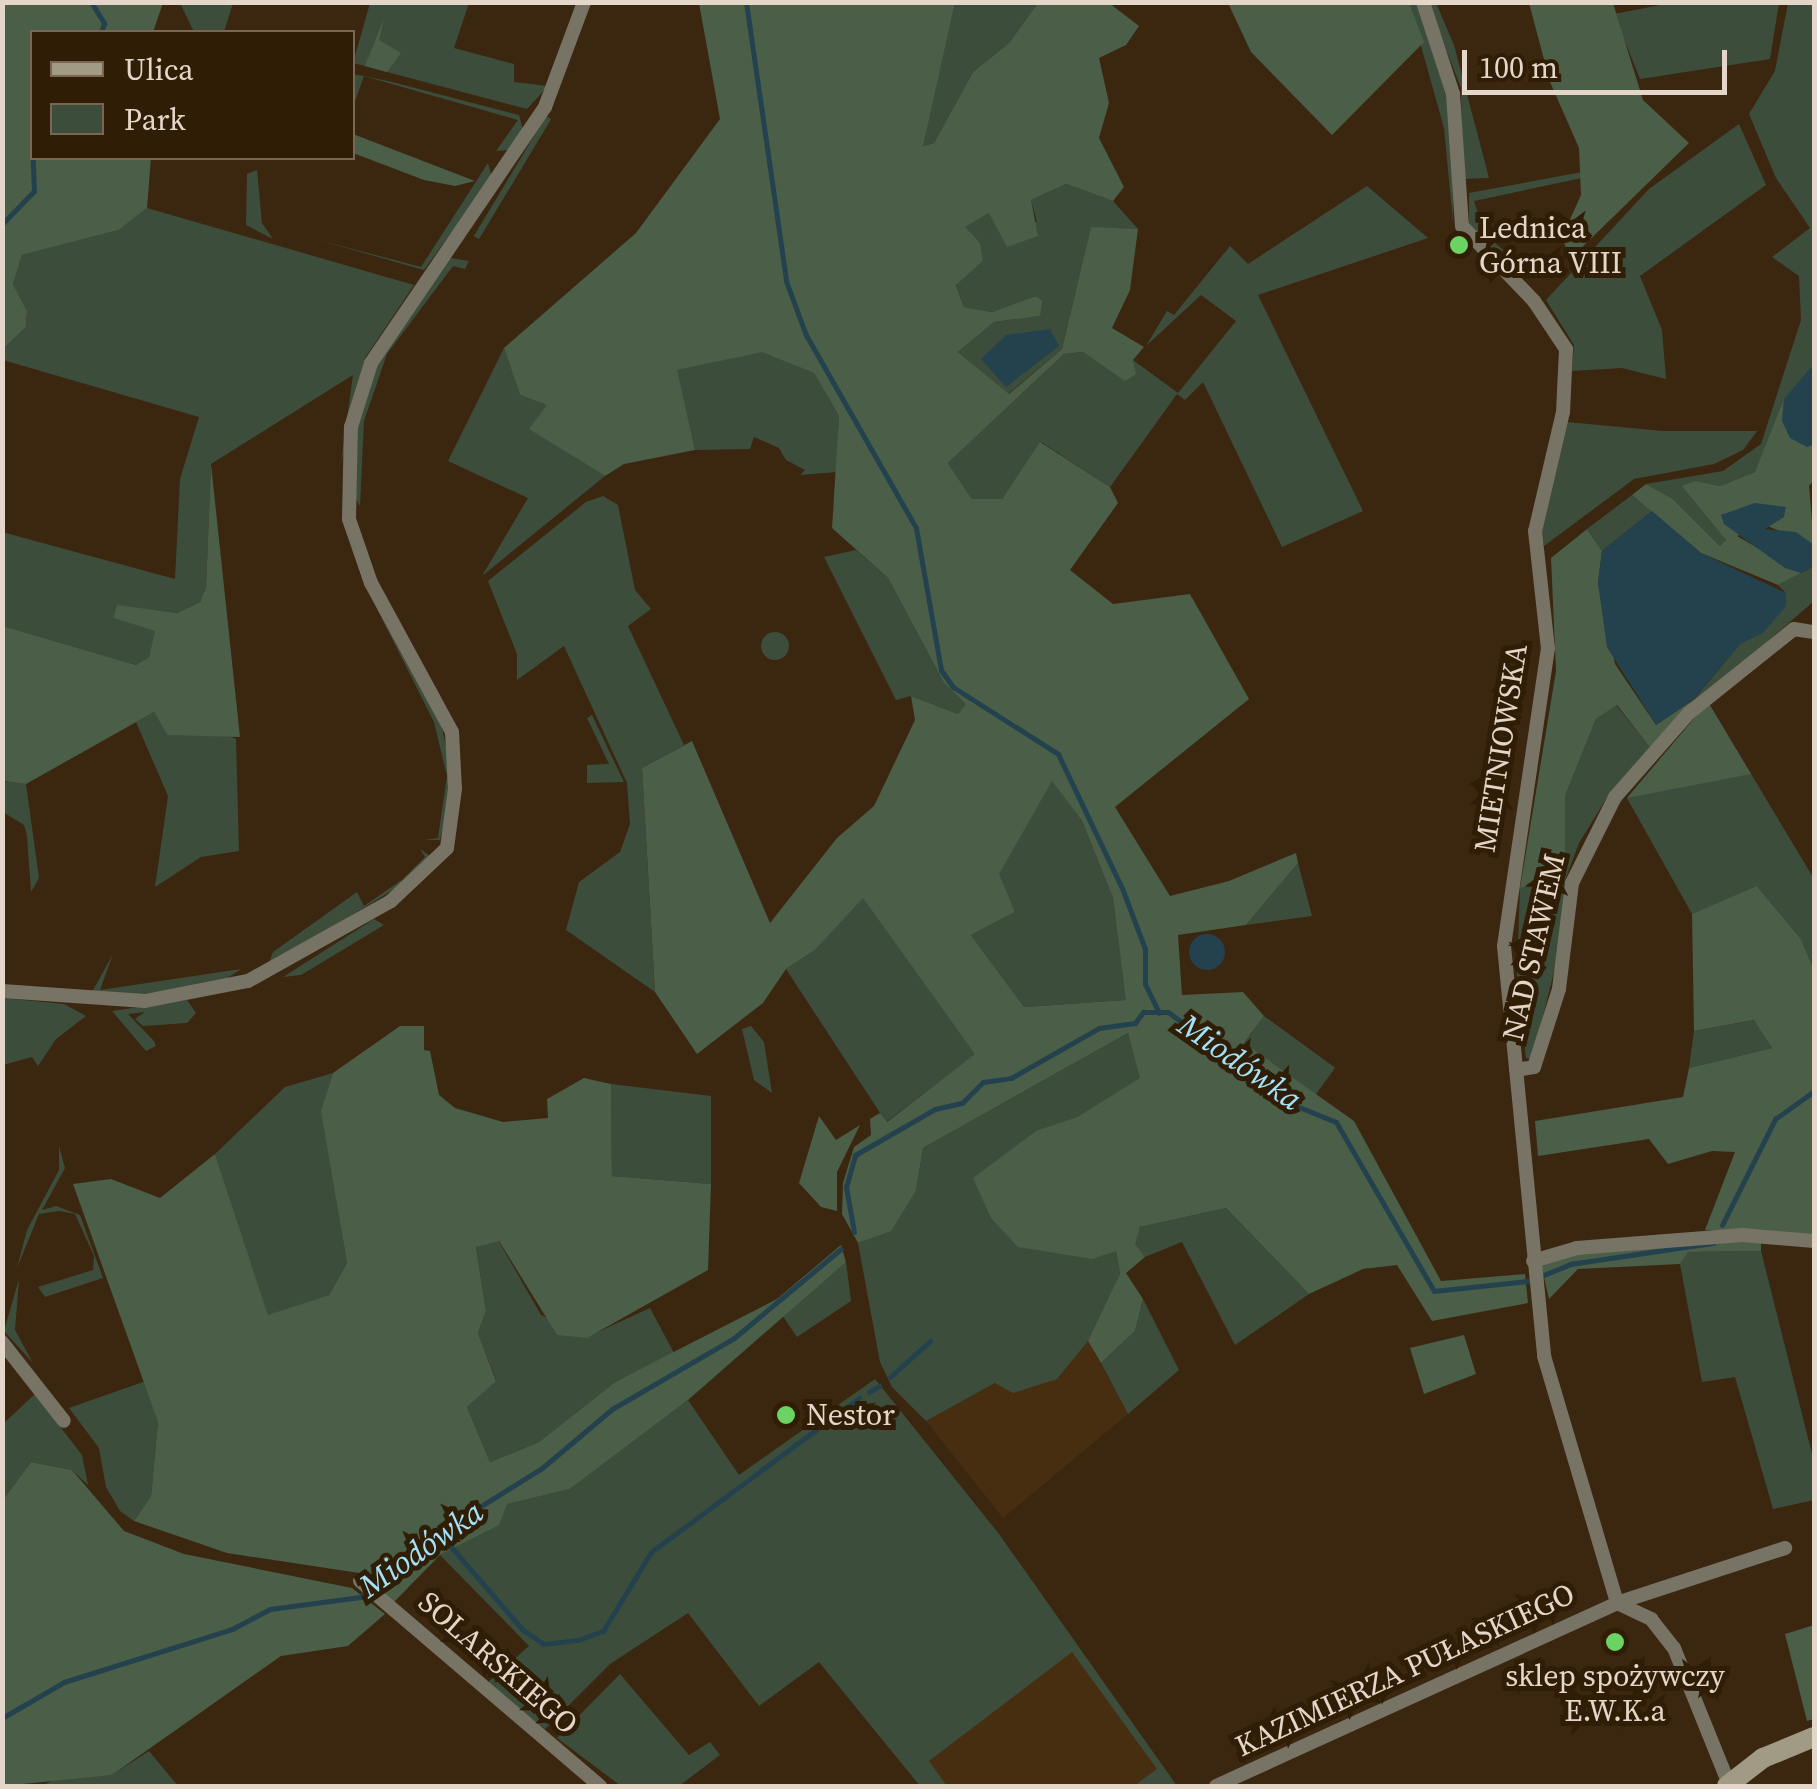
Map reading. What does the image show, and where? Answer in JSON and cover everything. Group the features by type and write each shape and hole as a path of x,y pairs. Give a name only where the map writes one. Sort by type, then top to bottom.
{"main road":[{"path":"1728,1785 1764,1758 1814,1737"}],"street":[{"path":"2,992 145,1002 248,980 391,901 447,848 455,789 452,732 372,583 349,519 350,427 371,362 545,107 584,2"},
{"name":"MIETNIOWSKA","path":"1423,2 1453,94 1462,226 1556,327 1566,349 1563,412 1535,531 1548,648 1506,899 1504,946 1544,1356 1617,1603"},
{"name":"NAD STAWEM","path":"1516,1070 1534,1068 1559,989 1572,883 1616,797 1689,713 1794,629 1814,632"},
{"path":"1533,1261 1577,1248 1742,1234 1814,1241"},
{"path":"2,1342 64,1421"},
{"name":"KAZIMIERZA PUŁASKIEGO","path":"1216,1786 1617,1603 1785,1548"},
{"name":"SOLARSKIEGO","path":"360,1580 600,1786"},
{"path":"1617,1603 1651,1619 1674,1648 1728,1785"}],"shaded area":[{"path":"1088,1341 1128,1414 1003,1518 926,1421 996,1383 1057,1379"},
{"path":"1072,1651 1158,1770 1134,1786 947,1786 929,1761"}],"green space":[{"path":"3,2 163,3 154,30 30,30 30,160 151,160 147,208 119,230 22,255 13,284 27,311 26,327 3,349"},
{"path":"180,3 233,3 225,30 193,30"},
{"path":"370,3 469,3 454,48 514,64 514,82 548,86 527,109 355,64"},
{"path":"699,3 955,3 923,146 934,143 973,72 1009,43 1038,3 1109,3 1139,26 1126,45 1099,58 1109,103 1099,138 1124,187 1113,201 1066,184 1031,200 1038,236 1007,247 989,213 965,227 980,243 983,261 956,285 964,307 992,312 1036,296 1042,301 1040,316 994,322 958,352 1009,394 1062,349 1091,227 1138,229 1130,290 1112,328 1144,347 1133,360 1136,374 1125,381 1083,352 1064,354 948,463 972,499 1002,499 1040,442 1110,487 1118,503 1070,570 1113,604 1190,594 1249,699 1115,807 1170,896 1229,881 1296,853 1298,863 1246,925 1178,935 1182,995 1243,992 1264,1016 1244,1043 1354,1121 1441,1281 1525,1274 1528,1303 1432,1321 1397,1265 1363,1269 1309,1294 1226,1208 1140,1227 1135,1244 1145,1257 1126,1273 1143,1299 1135,1331 1101,1363 1088,1341 1120,1274 1116,1251 1092,1259 1018,1247 991,1218 973,1178 1036,1131 1077,1117 1140,1078 1128,1033 923,1148 916,1191 891,1231 858,1243 842,1214 843,1183 854,1147 871,1135 870,1119 880,1113 887,1122 975,1054 863,898 815,950 786,969 763,1003 697,1054 655,992 642,768 692,741 770,923 837,838 874,806 915,720 911,696 958,714 966,704 944,683 888,578 832,528 839,416 814,373 762,352 677,370 695,450 624,464 605,476 529,429 547,405 520,395 504,348 636,233 720,119","holes":["1052,781 1082,821 1113,898 1126,1000 1024,1007 971,935 1015,912 999,874"]},
{"path":"955,3 1038,3 1009,43 973,72 934,143 922,146"},
{"path":"1228,3 1409,3 1424,42 1332,135 1251,52"},
{"path":"1409,3 1418,3 1443,72 1452,126 1453,222 1444,128"},
{"path":"1428,3 1436,3 1454,45 1489,178 1462,179 1461,88"},
{"path":"1529,3 1613,3 1643,100 1689,143 1570,259 1562,237 1581,195 1579,148 1550,82"},
{"path":"1671,3 1779,3 1770,59 1640,79 1614,14"},
{"path":"1788,3 1814,3 1814,364 1755,472 1720,486 1696,481 1726,541 1720,546 1673,499 1646,484 1723,471 1761,444 1801,320 1799,276 1772,257 1810,228 1776,178 1749,114 1775,71"},
{"path":"384,18 379,40 401,53 387,72 365,66"},
{"path":"355,74 364,76 355,101"},
{"path":"364,76 519,115 523,129 509,150 496,151 518,120"},
{"path":"546,116 551,119 479,239 474,236"},
{"path":"1739,124 1766,185 1640,276 1662,330 1666,379 1622,368 1572,371 1574,345 1546,300 1649,189"},
{"path":"355,135 475,181 455,186 424,180 355,154"},
{"path":"488,163 492,177 424,270 315,239 421,267"},
{"path":"257,170 262,223 273,239 246,225 247,174"},
{"path":"1582,172 1582,178 1474,201 1485,235 1517,261 1507,268 1469,224 1469,193"},
{"path":"1066,184 1113,201 1138,229 1091,228 1062,349 1008,394 958,352 994,322 1039,316 1036,296 992,312 964,307 956,284 983,261 964,227 989,213 1037,222 1031,200"},
{"path":"1367,186 1428,238 1258,295 1363,511 1282,547 1203,382 1185,400 1177,394 1110,487 1041,442 1002,499 972,499 948,463 1064,354 1083,352 1125,380 1133,360 1178,393 1236,321 1201,295 1146,346 1167,311 1174,315 1230,246 1248,264"},
{"path":"147,208 414,285 365,358 341,463 353,375 211,464 206,587 200,602 177,613 117,606 113,618 156,631 149,657 136,665 3,626 2,532 175,579 180,479 199,417 3,360 3,349 26,327 27,311 13,284 22,255 119,230"},
{"path":"450,258 469,261 465,269 453,266 387,354 364,421 360,506 352,493 355,436 372,373"},
{"path":"504,348 520,395 548,405 530,429 605,476 482,576 528,498 448,461"},
{"path":"762,351 814,373 839,416 837,472 800,475 805,470 786,460 779,448 754,437 750,449 695,450 676,370"},
{"path":"1784,399 1782,421 1807,447 1814,444 1814,480 1809,486 1814,545 1765,525 1737,536 1801,573 1778,585 1701,553 1632,495 1646,484 1673,499 1720,546 1726,540 1682,486 1696,481 1720,486 1755,472"},
{"path":"1567,422 1663,431 1757,431 1743,450 1714,464 1634,479 1544,546 1541,526"},
{"path":"211,464 240,737 167,735 154,712 26,784 3,781 3,626 136,665 149,657 155,631 113,618 117,605 177,613 200,602 206,587"},
{"path":"1632,495 1652,511 1602,551 1587,529"},
{"path":"603,496 618,505 635,590 651,609 628,626 684,745 642,768 655,992 566,930 579,882 620,852 630,824 627,783 564,646 517,680 517,654 488,581 586,502"},
{"path":"1587,529 1602,551 1598,583 1615,664 1656,725 1693,700 1651,749 1617,705 1596,719 1565,796 1565,880 1520,888 1556,671 1551,558"},
{"path":"856,550 888,578 944,683 967,704 958,714 911,696 896,700 824,557"},
{"path":"1814,566 1814,601 1675,722 1740,644 1770,624 1786,593 1778,585"},
{"path":"362,579 442,727 449,762 448,806 440,840 425,840 438,838 447,776 434,722"},
{"path":"775,632 785,636 789,646 785,656 775,660 765,656 761,646 765,636"},
{"path":"1708,702 1814,879 1814,970 1801,939 1758,887 1692,914 1627,798"},
{"path":"1708,702 1751,774 1627,798"},
{"path":"1616,705 1651,749 1611,791 1579,843 1565,880 1565,796 1596,719"},
{"path":"154,712 167,735 221,732 236,739 239,851 201,857 155,887 168,796 136,722"},
{"path":"592,715 624,782 587,783 587,765 609,764 587,718"},
{"path":"1052,780 1082,821 1113,898 1127,1000 1024,1007 971,935 1015,912 998,874"},
{"path":"2,781 26,784 39,878 31,892 27,836 24,825 3,812"},
{"path":"420,849 430,856 398,887 268,966 273,952 357,892 364,906 403,879 425,857"},
{"path":"1298,863 1312,916 1246,925"},
{"path":"1565,880 1557,960 1532,1059 1526,1058 1517,973 1520,888"},
{"path":"1757,886 1801,939 1814,970 1814,1235 1705,1230 1735,1152 1712,1151 1668,1164 1649,1139 1538,1156 1535,1121 1683,1097 1689,1068 1772,1048 1754,1020 1694,1031 1692,914"},
{"path":"863,897 976,1054 886,1122 786,969 815,950"},
{"path":"374,919 384,925 301,975 283,977"},
{"path":"113,954 100,990 241,969 221,982 118,998 92,992"},
{"path":"3,998 64,1004 86,1016 56,1039 38,1066 32,1057 3,1065"},
{"path":"187,1000 196,1013 187,1023 143,1026 135,1019 145,1012 128,1014 154,1041 156,1046 146,1051 112,1011"},
{"path":"1264,1016 1335,1068 1315,1095 1244,1044"},
{"path":"1755,1020 1772,1048 1689,1068 1694,1031"},
{"path":"400,1026 424,1026 424,1050 430,1051 439,1095 455,1108 503,1122 548,1118 547,1099 584,1078 611,1084 612,1176 711,1184 708,1270 587,1338 557,1335 499,1241 476,1247 486,1311 478,1333 496,1381 467,1407 490,1462 539,1442 615,1382 777,1299 841,1245 846,1262 688,1400 570,1489 507,1504 499,1525 440,1555 394,1602 359,1573 227,1553 134,1521 151,1496 158,1422 73,1184 111,1179 160,1198 215,1154 268,1315 329,1295 347,1263 321,1111 333,1073"},
{"path":"751,1026 764,1042 772,1093 754,1080 742,1029"},
{"path":"1128,1033 1141,1078 1077,1117 1036,1132 1116,1251 1120,1274 1097,1330 1057,1379 1013,1393 995,1383 926,1421 892,1387 880,1362 858,1243 891,1230 916,1191 923,1148"},
{"path":"333,1073 322,1111 347,1263 329,1295 268,1316 215,1154 285,1087"},
{"path":"611,1084 711,1096 711,1184 612,1176"},
{"path":"819,1116 836,1140 860,1125 837,1172 837,1211 821,1207 799,1183"},
{"path":"59,1146 65,1168 42,1210 56,1206 80,1215 103,1278 45,1297 38,1287 93,1270 94,1256 75,1214 59,1211 39,1214 17,1268 27,1230 59,1170"},
{"path":"1226,1208 1309,1294 1235,1345 1182,1242 1145,1257 1134,1244 1140,1227"},
{"path":"1739,1238 1761,1241 1761,1251 1688,1252 1680,1264 1578,1269 1549,1299 1541,1264 1561,1255"},
{"path":"498,1240 541,1315 587,1337 650,1308 674,1353 615,1382 539,1442 490,1462 467,1407 496,1380 478,1333 486,1311 476,1247"},
{"path":"1761,1251 1814,1462 1814,1500 1773,1509 1735,1377 1702,1382 1680,1264 1687,1252"},
{"path":"846,1262 851,1301 797,1337 782,1315"},
{"path":"19,1279 15,1330 33,1363 4,1331"},
{"path":"1143,1299 1179,1370 1128,1414 1101,1363 1135,1331"},
{"path":"1464,1335 1476,1374 1424,1394 1410,1348"},
{"path":"875,1379 999,1534 1177,1786 1134,1786 1157,1769 1072,1652 929,1761 947,1786 920,1786 819,1662 759,1706 688,1613 610,1664 545,1729 486,1684 529,1646 440,1555 498,1525 506,1504 570,1489 688,1400 739,1475"},
{"path":"146,1381 158,1422 151,1496 134,1521 120,1511 106,1487 99,1448 69,1408"},
{"path":"35,1394 82,1455 88,1485 72,1470 31,1462 3,1500 3,1424"},
{"path":"31,1462 72,1470 124,1531 184,1554 352,1588 385,1614 348,1646 281,1656 112,1775 3,1786 3,1500"},
{"path":"1814,1625 1814,1719 1807,1721 1785,1634"},
{"path":"620,1674 689,1755 710,1742 720,1755 679,1786 621,1786 557,1738"},
{"path":"149,1751 178,1786 42,1786 60,1776 112,1775"}],"water":[{"path":"1050,329 1059,346 1006,387 981,359 1006,335"},
{"path":"1814,364 1814,444 1807,447 1790,438 1782,421 1784,399"},
{"path":"1755,503 1786,507 1784,517 1765,529 1796,532 1814,545 1814,566 1801,573 1785,568 1724,524 1721,515"},
{"path":"1652,511 1701,553 1786,593 1786,606 1763,633 1740,644 1693,700 1656,725 1607,647 1598,583 1602,551"},
{"path":"1207,934 1220,939 1225,952 1220,965 1207,970 1194,965 1189,952 1194,939"}],"waterway":[{"path":"91,2 104,23 102,30"},
{"path":"746,2 786,281 806,335 916,528 941,670 953,687 1058,754 1122,888 1145,949 1145,984 1159,1013"},
{"path":"2,224 34,191 33,160"},
{"name":"Miodówka","path":"854,1232 846,1187 855,1155 935,1109 962,1103 983,1082 1011,1078 1099,1028 1135,1023 1143,1012 1168,1012 1294,1105 1336,1122 1434,1291 1528,1281"},
{"name":"Miodówka","path":"1722,1225 1775,1119 1814,1091"},
{"name":"Miodówka","path":"1541,1276 1570,1264 1713,1243"},
{"name":"Miodówka","path":"2,1718 64,1682 232,1629 270,1609 360,1597 401,1556 542,1468 612,1409 734,1338 841,1249"},
{"path":"890,1377 930,1341"},
{"path":"869,1392 879,1386"},
{"path":"440,1534 523,1630 544,1644 578,1640 603,1631 651,1552 859,1398"}],"place":[{"name":"Lednica Górna VIII","path":"1459,245"},
{"name":"Nestor","path":"786,1415"},
{"name":"sklep spożywczy E.W.K.a","path":"1615,1642"}]}
